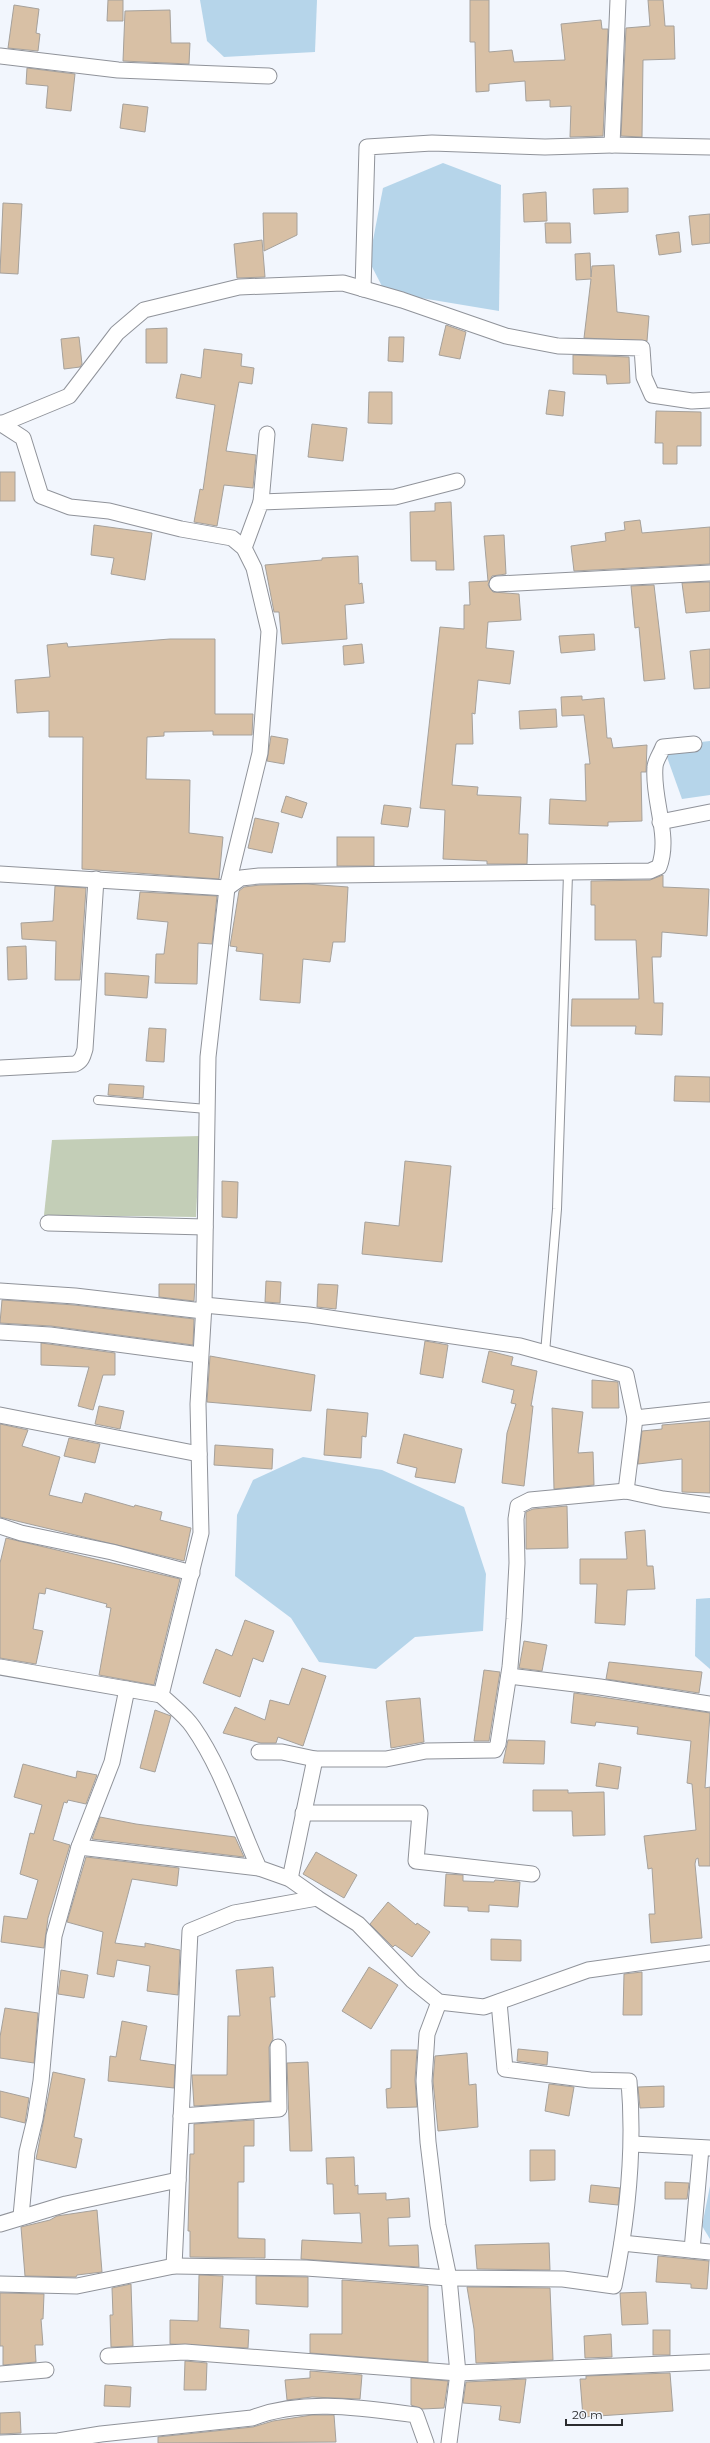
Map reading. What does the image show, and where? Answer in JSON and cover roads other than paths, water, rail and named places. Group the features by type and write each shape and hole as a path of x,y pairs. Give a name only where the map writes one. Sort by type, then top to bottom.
{"street":[{"path":"612,145 618,0"},
{"path":"0,56 118,70 269,76"},
{"path":"363,289 367,147 432,143 545,146 612,145 710,147"},
{"path":"0,424 69,396 118,334 144,310 239,287 343,284 363,289 506,336 558,346 642,348 644,377 652,395 692,401 710,400"},
{"path":"0,424 23,438 41,496 70,507 109,511 181,529 232,538 244,548 254,568 269,631 260,753 227,888 208,1057 204,1308 198,1404 201,1533 161,1695"},
{"path":"244,548 261,502 267,434"},
{"path":"261,502 395,497 457,481"},
{"path":"497,584 710,573"},
{"path":"0,874 227,888 241,878 259,876 568,874 650,871 659,867 662,859 654,766 663,747 694,744"},
{"path":"660,822 710,812"},
{"path":"0,1068 75,1064 80,1062 83,1057 85,1049 96,879"},
{"path":"48,1223 205,1227"},
{"path":"0,1291 309,1315 415,1329 520,1346 626,1375 635,1418 626,1491"},
{"path":"0,1332 50,1335 200,1355"},
{"path":"635,1418 710,1410"},
{"path":"0,1415 199,1454"},
{"path":"259,1752 282,1752 315,1759 386,1759 426,1751 495,1750 498,1744 509,1676 517,1563 516,1519 518,1506 530,1500 626,1491 663,1499 710,1505"},
{"path":"0,1526 21,1533 112,1552 192,1573"},
{"path":"0,1667 161,1695 193,1726 224,1779 237,1820 259,1868"},
{"path":"509,1676 600,1687 710,1704"},
{"path":"22,2216 27,2152 35,2119 41,2081 54,1936 79,1847 112,1762 127,1689"},
{"path":"290,1879 315,1759"},
{"path":"303,1813 420,1813 416,1861 532,1874"},
{"path":"79,1847 259,1868 290,1879 358,1924 413,1981 439,2002 484,2007 588,1970 710,1953"},
{"path":"174,2266 190,1931 234,1913 317,1898"},
{"path":"439,2002 427,2034 424,2081 428,2142 437,2218 449,2278 458,2373 449,2443"},
{"path":"0,2284 76,2286 174,2266 306,2268 449,2278 563,2279 614,2286 622,2243 633,2144 629,2081 590,2080 505,2069 499,2002"},
{"path":"182,2116 279,2109 278,2047"},
{"path":"633,2144 705,2148 692,2250"},
{"path":"0,2224 22,2216 102,2195 178,2180"},
{"path":"622,2243 710,2252"},
{"path":"108,2356 185,2352 458,2373 710,2362"},
{"path":"0,2374 46,2370"},
{"path":"0,2443 58,2441 101,2434 252,2418 273,2409 331,2407 416,2415 426,2443"}],"lane":[{"path":"545,1353 557,1209 568,874"},
{"path":"98,1100 207,1109"}],"water":[{"path":"200,0 317,0 315,52 224,57 207,41"},
{"path":"443,163 501,185 499,311 385,292 369,261 383,188"},
{"path":"710,741 710,795 682,799 663,746"},
{"path":"303,1457 382,1470 464,1507 486,1574 483,1631 415,1637 376,1669 319,1662 291,1618 235,1576 237,1515 253,1480"},
{"path":"710,1598 710,1669 695,1656 696,1599"},
{"path":"710,2186 710,2239 702,2226"}]}
